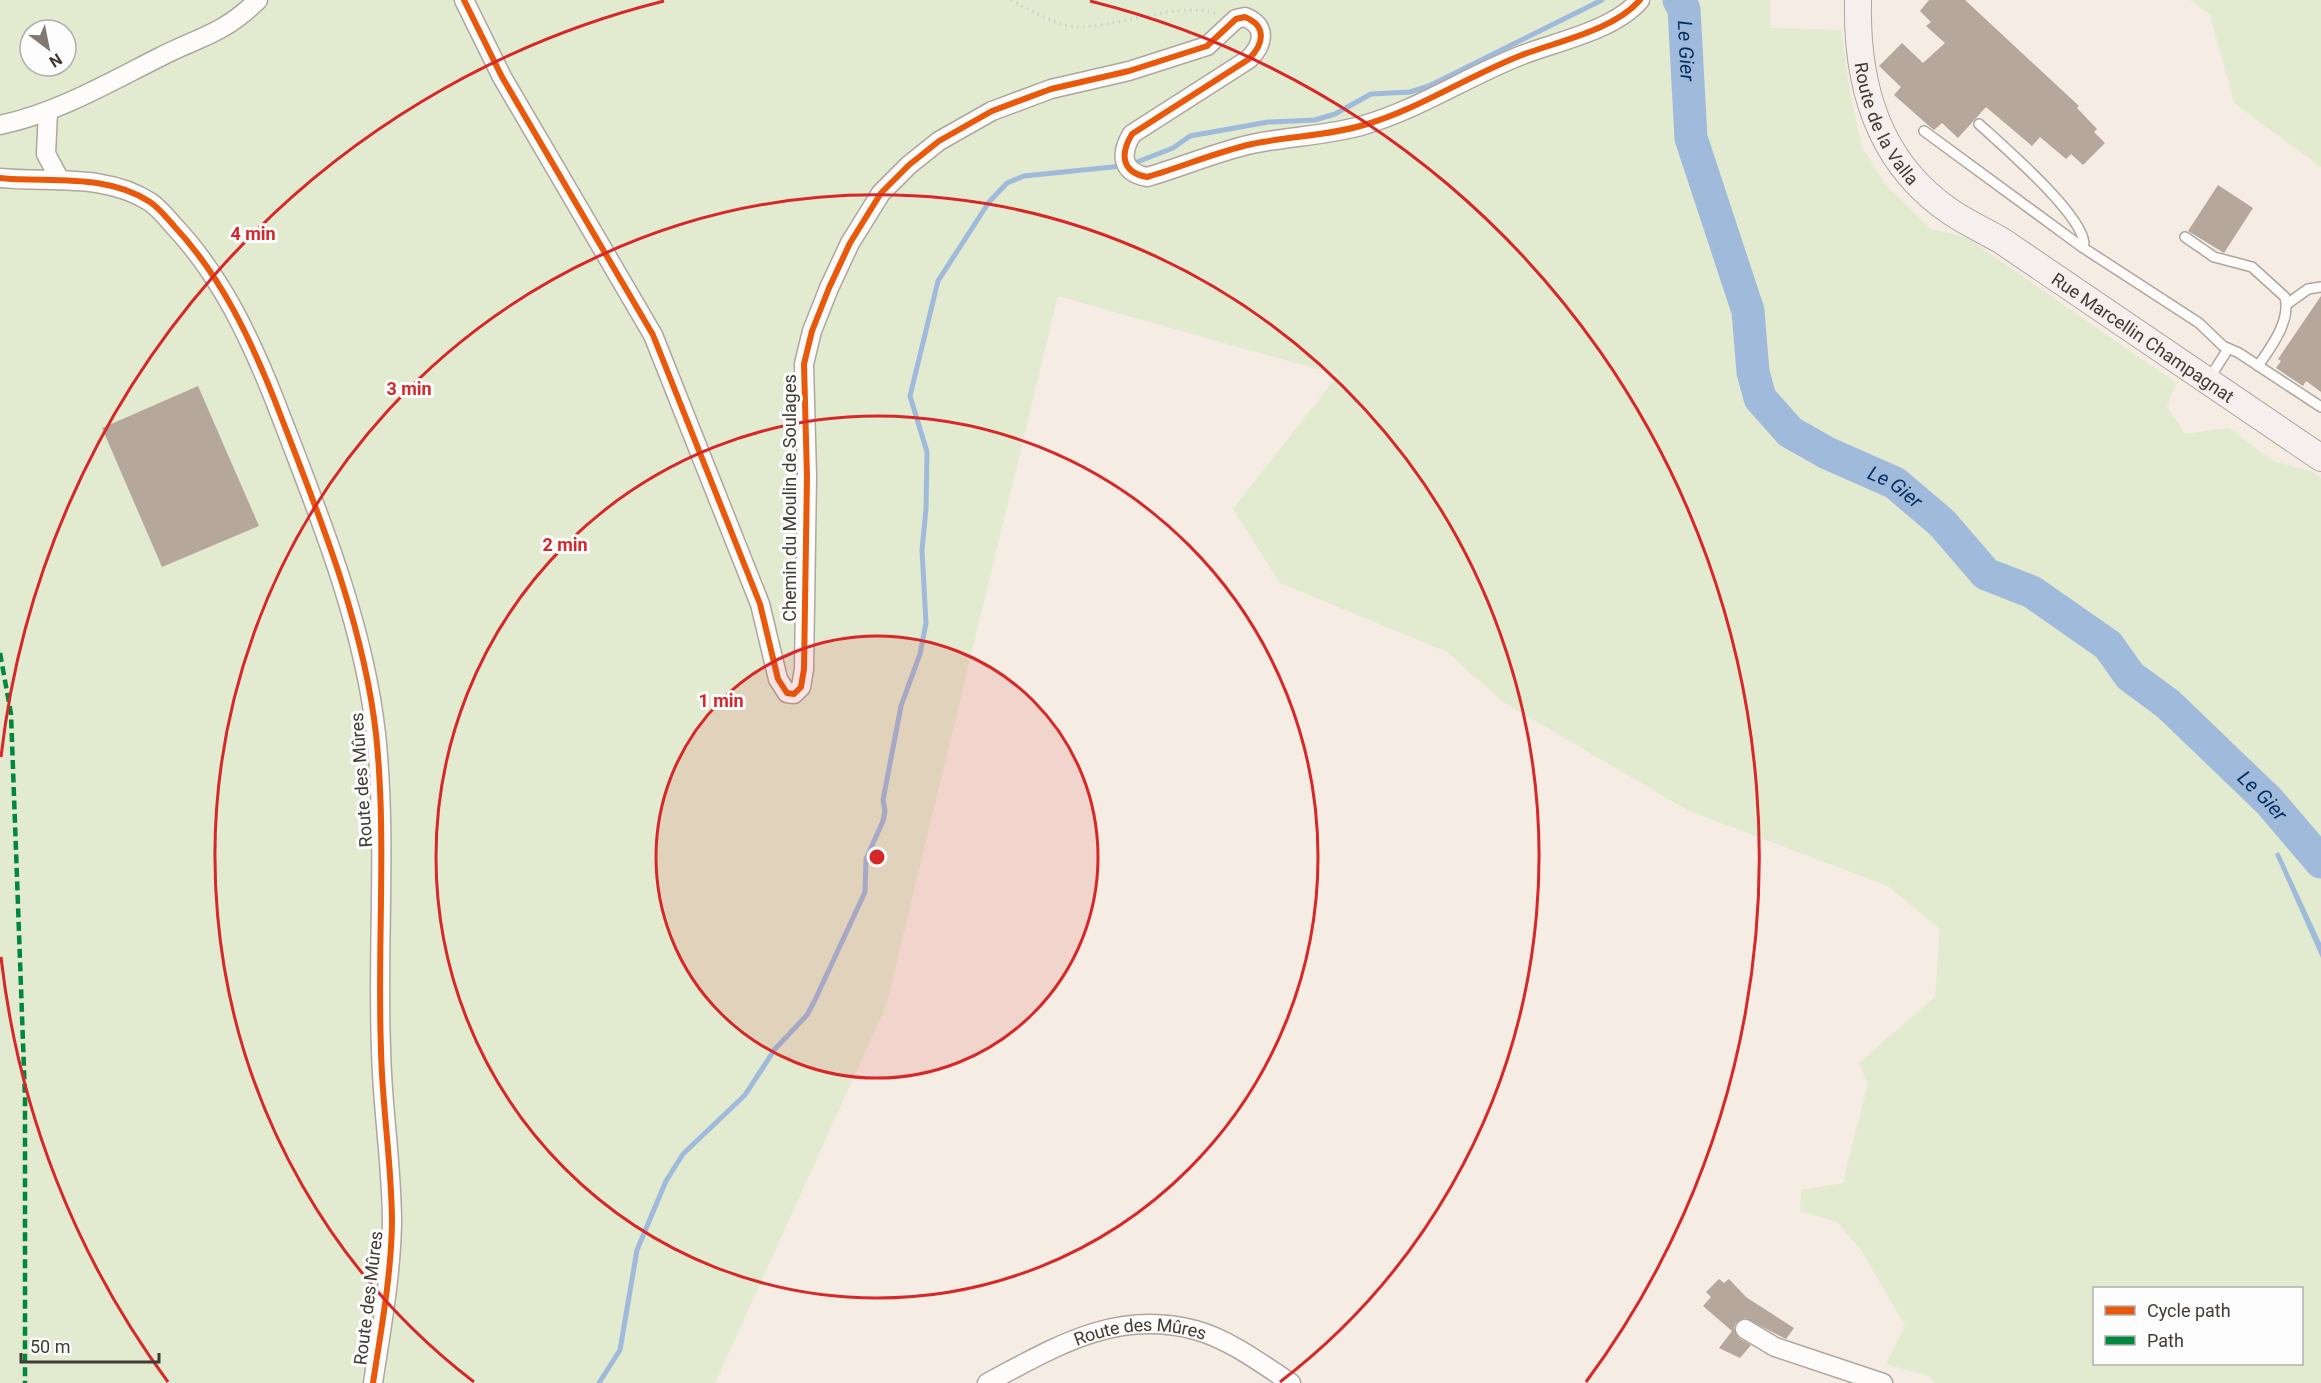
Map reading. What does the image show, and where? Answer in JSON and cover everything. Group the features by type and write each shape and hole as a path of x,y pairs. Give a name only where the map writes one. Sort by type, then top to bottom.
{"main road":[{"name":"Route de la Valla","path":"1858,0 1859,62 1873,119 1895,157 1912,177 1934,198 1964,220"},
{"name":"Rue Marcellin Champagnat","path":"1964,220 2002,241 2321,458"}],"street":[{"path":"0,125 48,111 165,55 207,38 227,27 258,0"},
{"name":"Chemin du Moulin de Soulages","path":"464,0 507,87 630,291 653,335 760,604 778,679 786,693 794,694 801,687 804,669 807,477 804,364 812,332 829,288 850,243 882,193 909,165 939,141 993,111 1052,89 1130,71 1207,46 1219,37 1227,26"},
{"path":"1227,26 1236,19 1245,17 1252,20 1262,33 1258,50 1132,134 1124,156 1129,169 1135,174 1147,177 1249,145 1319,135 1363,125 1408,109 1518,56 1604,26 1624,16 1640,0"},
{"path":"48,111 46,154 60,180"},
{"name":"Route des Mûres","path":"0,178 30,181 60,180 114,186 144,198 154,204 209,268 235,311 262,370 307,484 360,641 376,734 382,851 381,1048 392,1220 389,1272 373,1383"},
{"name":"Route des Mûres","path":"987,1383 1050,1350 1099,1329 1146,1322 1196,1330 1244,1352 1291,1383"},
{"path":"1745,1329 1775,1347 1883,1383"}],"lane":[{"path":"1979,124 2034,176 2073,219 2082,233 2084,243 2082,247"},
{"path":"1924,131 2082,247 2199,323 2228,349 2321,407"},
{"path":"2185,237 2214,257 2252,267 2280,290 2287,304"},
{"path":"2258,366 2277,336 2287,304 2308,289 2321,287"},
{"path":"2208,381 2228,349"}],"path":[{"path":"1011,0 1030,11 1074,27 1190,8 1216,12 1227,26"}],"green space":[{"path":"0,0 1770,0 1770,28 1841,30 1850,93 1862,147 1885,184 1931,229 1966,237 2176,383 2167,407 2185,434 2229,428 2273,461 2313,472 2321,478 2321,1383 1935,1383 1929,1376 1886,1364 1905,1326 1862,1251 1837,1222 1800,1211 1801,1190 1843,1183 1868,1084 1859,1063 1935,997 1940,929 1888,886 1689,811 1503,702 1447,652 1280,583 1233,509 1338,375 1058,296 886,1006 715,1383 0,1383"},
{"path":"2190,0 2321,0 2321,167 2234,103 2210,14"}],"water":[{"path":"2279,852 2321,943 2321,958 2275,854"}],"building":[{"path":"1929,0 1965,0 2079,106 2077,108 2097,129 2094,132 2105,143 2083,165 2071,154 2066,159 2040,137 2032,146 1986,107 1958,138 1942,123 1934,130 1929,126 1894,95 1901,87 1879,66 1902,43 1923,63 1945,43 1926,26 1931,22 1920,11"},
{"path":"2218,185 2253,208 2224,253 2188,231"},
{"path":"2321,296 2321,392 2306,381 2303,386 2276,368 2281,361 2278,359"},
{"path":"198,386 259,526 162,567 102,428"},
{"path":"1719,1279 1724,1283 1729,1279 1746,1297 1794,1328 1786,1339 1745,1318 1736,1323 1734,1328 1739,1338 1751,1345 1740,1358 1719,1348 1732,1331 1703,1306 1711,1297 1706,1292"}],"waterway":[{"path":"1132,164 1173,148 1190,136 1268,122 1315,120 1335,114 1371,94 1410,92 1429,86 1602,0"},
{"name":"Le Gier","path":"1679,0 1684,9 1691,138 1748,311 1753,372 1760,398 1790,432 1827,453 1895,483 1942,523 1986,574 2032,592 2108,645 2130,676 2168,704 2269,801 2321,862"},
{"path":"599,1383 620,1350 637,1250 666,1181 683,1154 745,1095 775,1049 807,1015 865,892 866,859 883,821 885,811 883,800 901,706 920,654 926,623 922,550 926,509 927,452 910,396 938,281 989,202 1007,183 1024,176 1122,166"}],"marked path":[{"path":"0,653 11,714 25,1097 25,1383"}],"cycle path":[{"path":"464,0 502,77 653,335 760,604 778,679 787,693 794,694 801,687 804,669 807,477 804,364 812,331 850,243 881,193 909,165 939,141 992,111 1051,89 1129,71 1207,46 1236,19 1245,17 1257,25 1261,36 1258,47 1249,59 1132,134 1126,148 1125,161 1138,175 1147,177 1212,155 1266,141 1364,125 1404,110 1502,63 1601,27 1616,19 1640,0"},
{"path":"0,178 77,181 115,187 150,202 166,216 206,266 244,331 275,401 336,564 370,691 376,734 381,813 381,1049 392,1223 388,1283 373,1383"}]}
